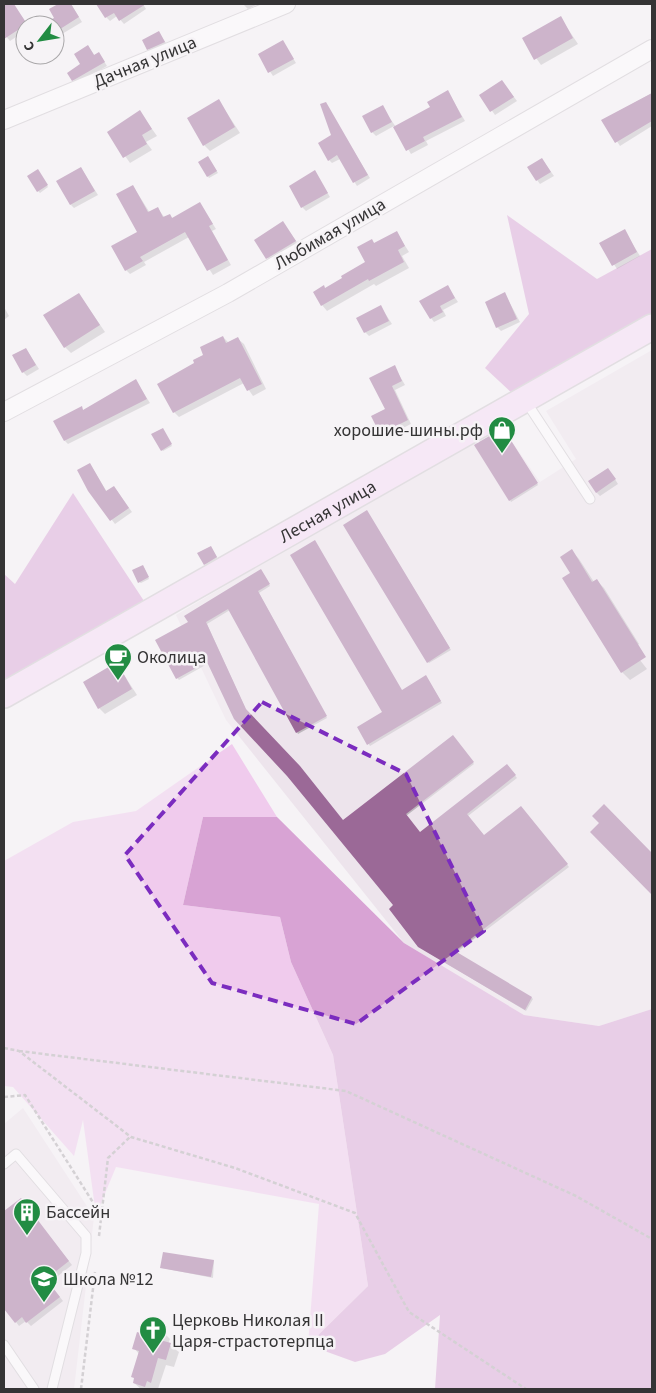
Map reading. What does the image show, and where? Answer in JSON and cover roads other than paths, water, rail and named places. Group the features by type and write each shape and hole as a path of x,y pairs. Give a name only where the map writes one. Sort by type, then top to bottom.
{"main road":[{"name":"Лесная улица","path":"4,695 652,328"}],"street":[{"name":"Дачная улица","path":"4,120 286,4"},
{"name":"Любимая улица","path":"4,412 228,293 652,49"}],"lane":[{"path":"524,400 590,499"},
{"path":"4,1164 16,1154 86,1236 86,1253 52,1389"},
{"path":"4,1345 34,1389"}],"place":[{"name":"хорошие-шины.рф","path":"502,454"},
{"name":"Околица","path":"118,681"},
{"name":"Бассейн","path":"27,1236"},
{"name":"Школа №12","path":"44,1303"},
{"name":"Церковь Николая II Царя-страстотерпца","path":"153,1354"}]}
